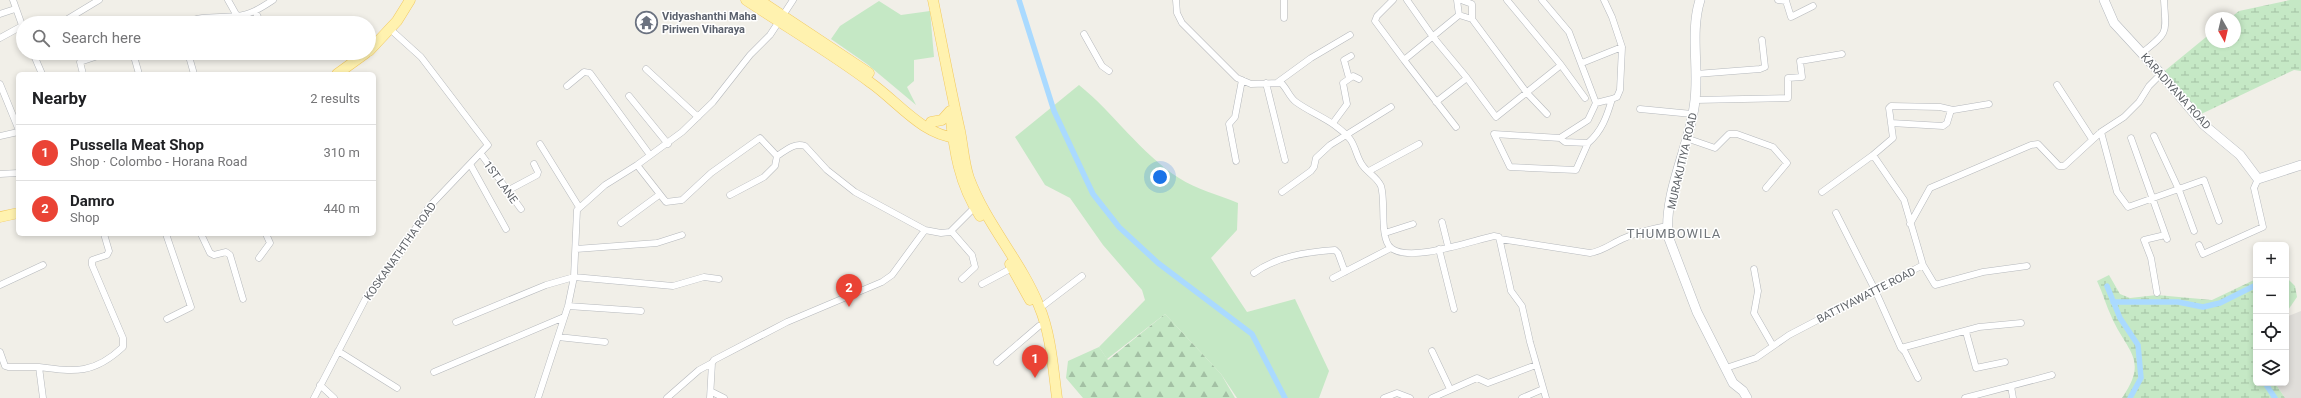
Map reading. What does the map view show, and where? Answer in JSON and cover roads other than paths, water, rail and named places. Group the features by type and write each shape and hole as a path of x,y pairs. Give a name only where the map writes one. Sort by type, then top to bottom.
{"main road":[{"path":"376,44 390,30 410,0"},
{"path":"746,0 780,18 852,61 919,115 957,135"},
{"path":"759,0 780,18 872,83 911,117 939,133 957,135"},
{"path":"933,0 957,135 957,162 962,182 1026,279 1040,308 1048,334 1057,398"},
{"path":"340,72 356,60"},
{"path":"949,86 950,111 977,205 1034,308 1039,326 1052,398"},
{"path":"931,122 942,120 950,111"},
{"path":"939,133 957,162"},
{"path":"0,217 16,213"}],"street":[{"path":"13,0 18,16"},
{"path":"73,16 99,0"},
{"path":"228,0 237,16 255,11 273,0"},
{"path":"538,398 568,306 574,277 576,219 580,207 605,185 668,144 698,117 770,35 793,0"},
{"path":"1176,0 1177,13 1187,28 1229,71 1251,84 1278,82 1311,58 1350,35"},
{"path":"1284,0 1284,18"},
{"path":"1393,0 1377,16 1375,21 1456,127"},
{"path":"1407,0 1433,37 1467,78 1496,117 1560,66"},
{"path":"1457,0 1459,15"},
{"path":"1461,0 1475,2 1472,19"},
{"path":"1507,0 1585,98"},
{"path":"1542,0 1569,32 1596,103 1588,120 1560,138"},
{"path":"1596,103 1612,99 1617,96 1620,90 1622,47 1612,16 1604,0"},
{"name":"MURAKUTIYA ROAD","path":"1702,0 1696,24 1696,100 1675,177 1667,226 1670,244 1691,298 1733,383 1743,391 1747,398"},
{"path":"1778,0 1780,2 1786,1 1789,4 1791,17 1813,6"},
{"name":"KARADIYANA ROAD","path":"2104,0 2114,23 2161,74 2204,125 2240,155 2258,179"},
{"path":"2142,53 2163,36 2165,28 2164,0"},
{"path":"0,14 15,9"},
{"path":"255,11 258,16"},
{"path":"1404,60 1459,15"},
{"path":"1459,15 1472,19 1527,93 1547,114"},
{"path":"0,38 16,30"},
{"path":"390,30 421,57 488,145 482,154"},
{"path":"1084,34 1102,66 1109,71"},
{"path":"1696,74 1760,70 1764,67 1762,40"},
{"path":"1582,63 1622,47"},
{"path":"1696,100 1788,98 1788,78 1802,77 1800,62 1842,54"},
{"path":"1349,78 1344,60 1351,56"},
{"path":"36,60 41,72"},
{"path":"82,72 80,62 86,60"},
{"path":"135,60 138,72"},
{"path":"190,60 193,72"},
{"path":"646,69 698,117"},
{"path":"567,86 584,72 590,73 650,155"},
{"path":"1910,224 1930,188 2035,144 2041,146 2059,166 2064,166 2092,139 2124,117 2139,102 2149,86 2161,74"},
{"path":"1333,123 1347,104 1342,83 1353,76 1359,79"},
{"path":"1436,102 1467,78"},
{"path":"1236,161 1229,124 1235,117 1242,80"},
{"path":"1278,82 1282,84 1295,101 1333,123 1347,135 1354,146 1363,167 1369,171 1381,187 1385,233 1391,248 1410,255 1494,236 1500,239 1590,253 1599,252 1620,240 1646,229 1667,226"},
{"path":"1266,83 1284,160"},
{"path":"0,84 16,123"},
{"path":"2057,85 2092,139"},
{"path":"629,96 668,144"},
{"path":"1588,143 1565,142 1560,138 1494,134 1510,167 1576,170 1588,143 1597,135 1605,122 1612,99"},
{"path":"1822,192 1892,141 1892,123 1889,108 1891,106 1940,107 1951,110 1989,104"},
{"path":"1282,192 1311,171 1314,167 1316,158 1330,145 1391,107"},
{"path":"1640,109 1692,114"},
{"path":"1892,123 1943,126 1947,123 1951,110"},
{"path":"0,136 16,132"},
{"path":"2101,132 2117,192 2128,207 2152,200 2204,180 2219,221"},
{"path":"1686,138 1715,148 1721,145 1726,136 1733,134 1773,147 1787,163 1766,188"},
{"path":"2154,136 2179,190 2194,231"},
{"path":"637,165 666,202 682,200 712,173 760,138 776,156 775,166 764,176 730,195"},
{"path":"2131,138 2166,237 2144,240 2151,258 2157,293"},
{"path":"540,144 580,207"},
{"path":"1369,171 1419,144"},
{"path":"776,156 794,145 805,146 827,170 855,192 925,230 941,233 952,232 977,205"},
{"name":"KOSKANATHTHA ROAD","path":"314,398 366,296 399,255 428,208 470,164 482,154"},
{"name":"1ST LANE","path":"482,154 521,209"},
{"path":"1873,155 1899,190 1923,265"},
{"path":"470,164 506,229"},
{"path":"508,191 537,175 538,172 534,164"},
{"path":"2199,245 2203,254 2263,228 2254,188 2258,179 2301,165"},
{"path":"0,174 16,173"},
{"path":"620,223 659,195"},
{"path":"1836,213 1875,290 1901,348 1905,352 1918,378"},
{"path":"1442,222 1448,246"},
{"path":"1385,233 1413,224"},
{"path":"667,398 698,370 712,363 714,360 787,322 882,282 892,275 925,230"},
{"path":"952,232 972,254 976,267 962,279"},
{"path":"576,249 657,243 682,235"},
{"path":"0,352 5,366 8,367 39,367 72,370 94,368 123,347 123,338 92,264 92,260 107,255 109,251 105,236"},
{"path":"167,236 191,307 167,319"},
{"path":"202,236 210,253 214,255 226,252 230,255 243,299"},
{"path":"259,258 270,243 267,236"},
{"path":"1500,239 1510,291 1522,306 1536,365 1546,398"},
{"path":"1333,278 1391,248"},
{"path":"1440,249 1454,309"},
{"path":"1254,273 1265,265 1280,259 1306,253 1335,250 1338,253 1346,272"},
{"path":"0,285 43,265"},
{"name":"BATTIYAWATTE ROAD","path":"1726,368 1756,358 1795,332 1923,265 1935,285 1983,272 2027,266"},
{"path":"982,284 1012,268"},
{"path":"1754,269 1758,291 1754,313 1773,346"},
{"path":"1040,308 1082,276"},
{"path":"456,322 546,285 574,277 673,286 704,277 719,279"},
{"path":"568,306 641,311"},
{"path":"434,372 564,317"},
{"path":"1901,348 1966,332 1979,327 2021,323"},
{"path":"997,362 1039,326"},
{"path":"1966,332 1976,368 2005,362"},
{"path":"558,337 605,342"},
{"path":"1432,350 1450,389"},
{"path":"338,351 397,388"},
{"path":"712,363 711,395 724,398"},
{"path":"1432,398 1477,378 1488,383 1536,365"},
{"path":"39,367 43,398"},
{"path":"1965,398 2052,375"},
{"path":"320,385 334,398"},
{"path":"2011,386 2013,398"},
{"path":"1522,398 1543,388"},
{"path":"1384,398 1396,393 1410,398"}],"waterway":[{"path":"1019,0 1054,111 1093,194 1119,227 1158,263 1252,334 1285,398"},
{"path":"2107,286 2120,318 2138,345 2141,378 2130,398"},
{"path":"2113,302 2178,302 2203,307 2220,303 2253,286"},
{"path":"2267,386 2275,398"}],"place":[{"name":"Vidyashanthi Maha Piriwen Viharaya","path":"647,22"},
{"name":"Damro","path":"849,307"},
{"name":"Pussella Meat Shop","path":"1035,378"}],"district":[{"name":"THUMBOWILA","path":"1674,233"}]}
